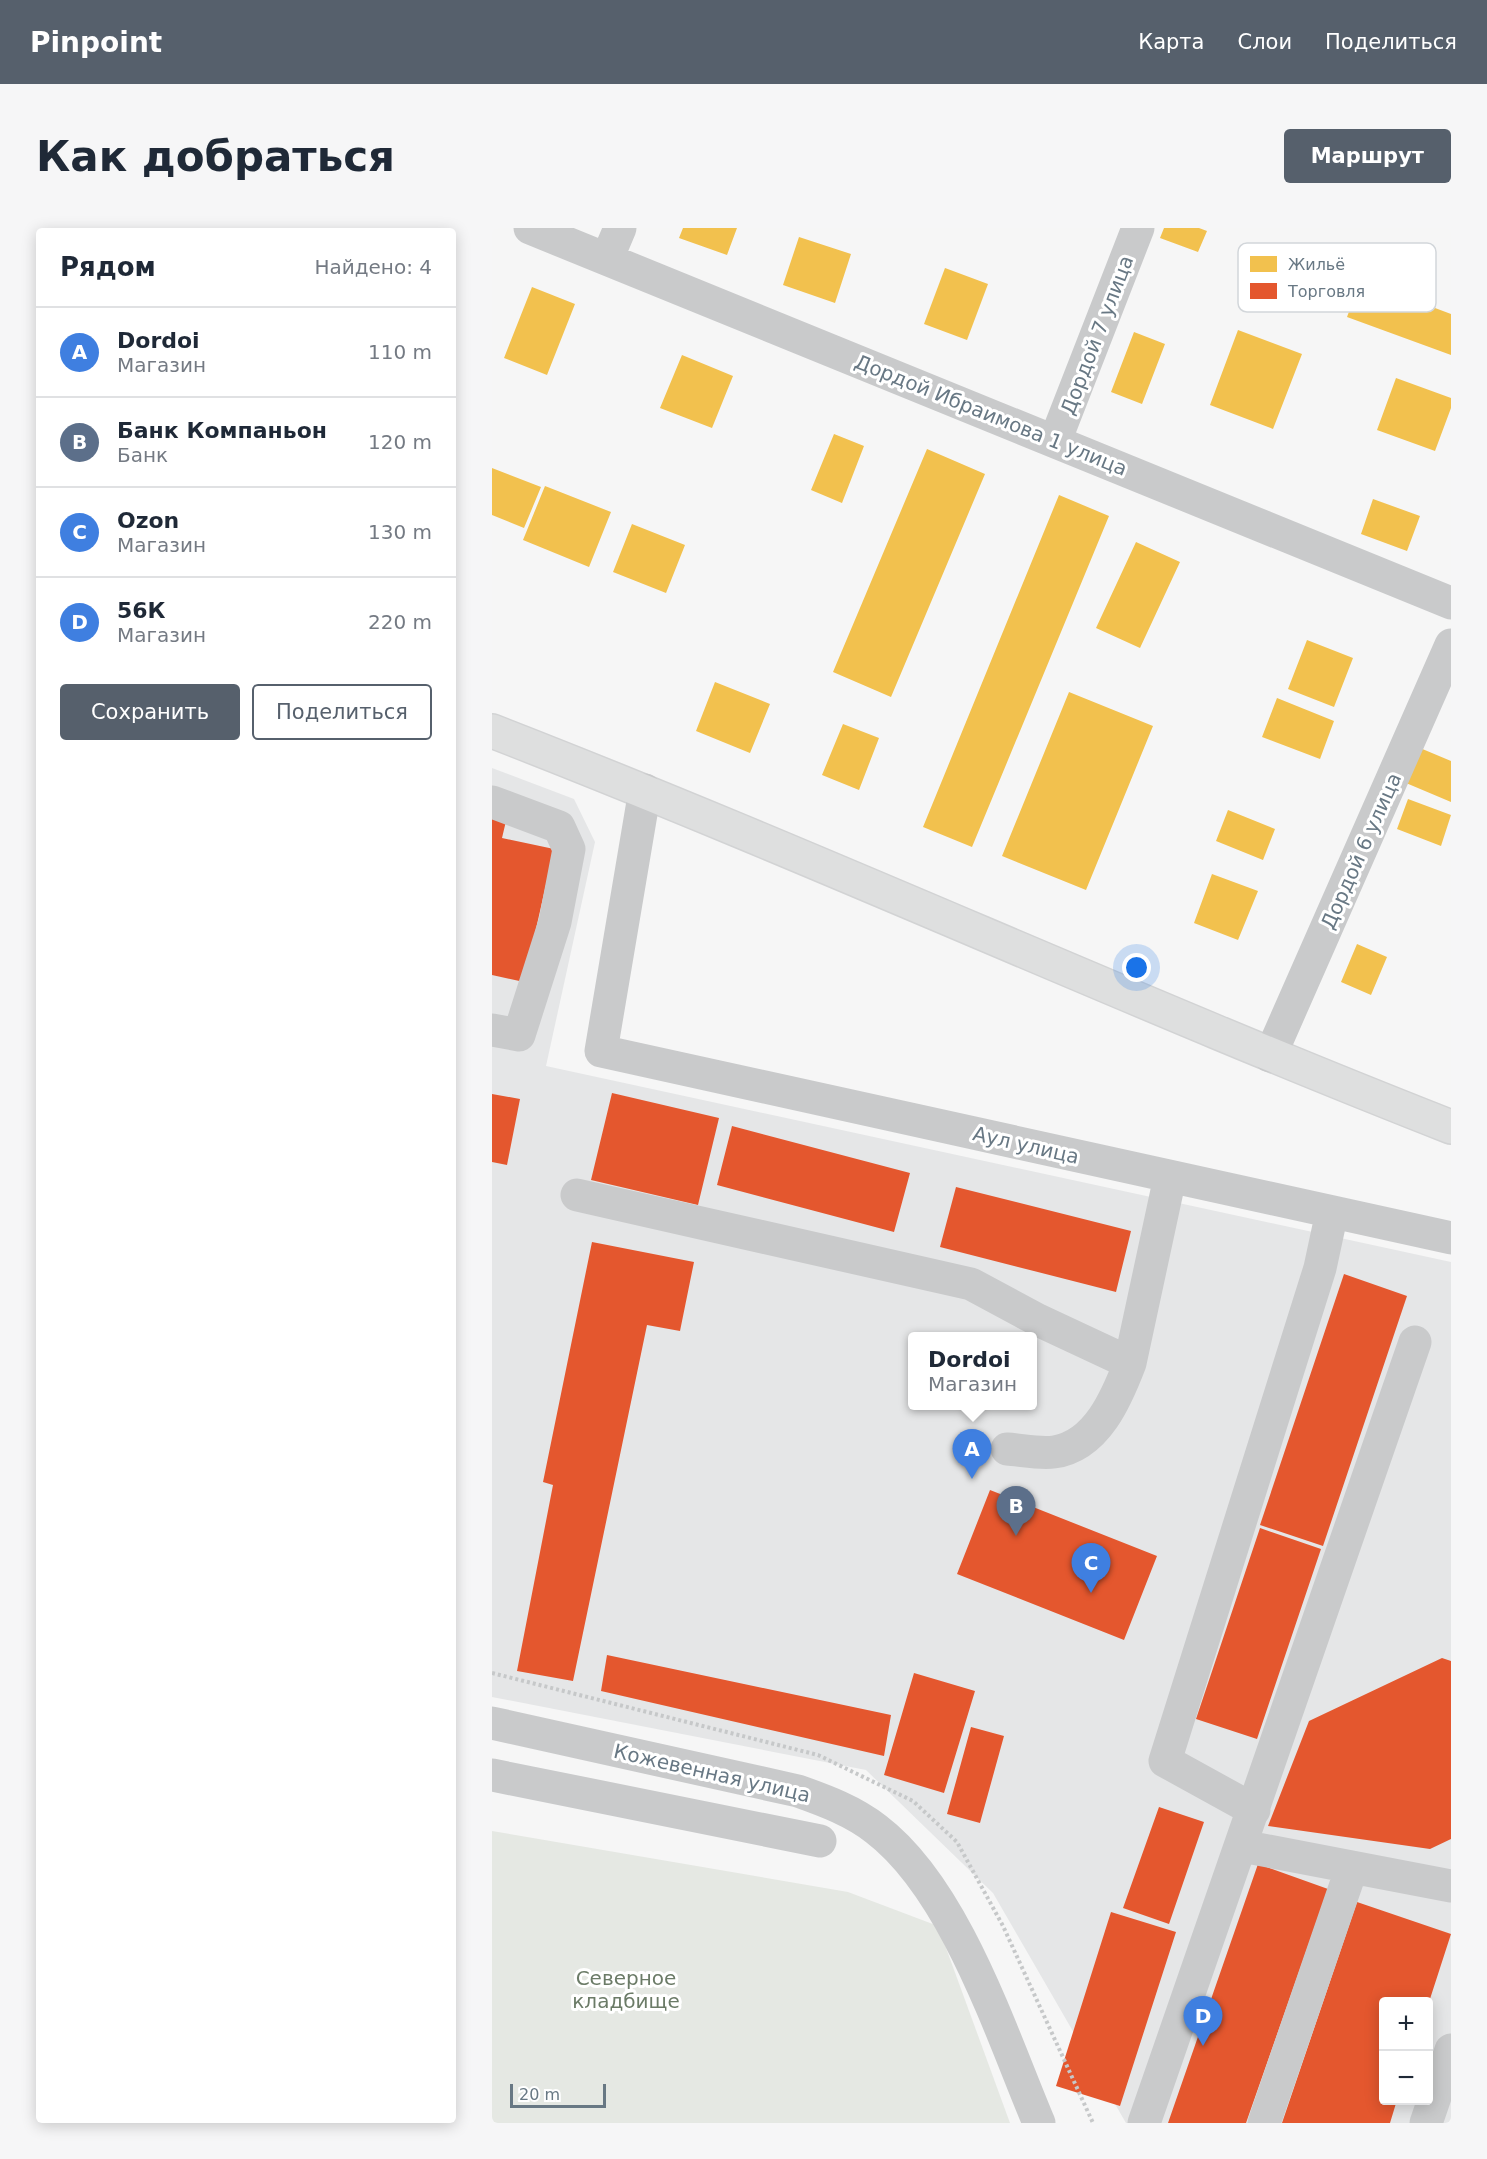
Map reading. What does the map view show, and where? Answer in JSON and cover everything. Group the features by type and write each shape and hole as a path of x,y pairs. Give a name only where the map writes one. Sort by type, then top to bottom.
{"main road":[{"path":"492,731 645,790 1270,1056 1451,1126"}],"street":[{"name":"Дордой Ибраимова 1 улица","path":"530,228 1451,603"},
{"path":"607,259 620,228"},
{"name":"Дордой 7 улица","path":"1055,441 1138,228"},
{"name":"Дордой 6 улица","path":"1270,1056 1451,645"},
{"name":"Аул улица","path":"645,790 602,1051 1451,1238"},
{"path":"492,802 559,827 569,849 555,922 519,1035 492,1029"},
{"path":"1007,1449 1055,1452 1074,1445 1099,1424 1110,1409 1130,1363 1170,1177"},
{"path":"577,1195 971,1284 1038,1320 1130,1363"},
{"path":"1254,1810 1165,1761 1320,1268 1332,1212"},
{"path":"1144,2123 1415,1342"},
{"name":"Кожевенная улица","path":"492,1723 798,1791 826,1801 878,1830 921,1877 949,1917 976,1972 1039,2123"},
{"path":"492,1775 820,1841"},
{"path":"1242,1846 1451,1886"},
{"path":"1264,2123 1352,1867"},
{"path":"1426,2123 1451,2050"}],"shaded area":[{"path":"492,768 574,799 595,842 546,1066 1451,1262 1451,2123 1126,2123 993,1893 866,1770 492,1697"}],"green space":[{"name":"Северное кладбище","path":"492,1831 848,1892 938,1926 1010,2123 492,2123"}],"building: Жильё":[{"path":"683,228 737,228 727,255 679,238"},
{"path":"1164,228 1199,228 1207,231 1198,252 1160,238"},
{"path":"799,237 851,254 835,303 783,285"},
{"path":"945,268 988,284 967,340 924,324"},
{"path":"532,287 575,304 547,375 504,358"},
{"path":"1436,308 1451,314 1451,355 1347,317 1349,312 1436,312"},
{"path":"1238,330 1302,354 1273,429 1210,405"},
{"path":"1134,332 1165,344 1142,404 1111,392"},
{"path":"682,355 733,376 712,428 660,408"},
{"path":"1396,378 1451,398 1451,408 1435,451 1377,430"},
{"path":"834,434 864,446 842,503 811,490"},
{"path":"927,449 985,474 891,697 833,672"},
{"path":"492,468 541,487 524,528 492,515"},
{"path":"545,486 611,512 589,567 523,540"},
{"path":"1059,495 1109,516 972,847 923,827"},
{"path":"1373,499 1420,516 1407,551 1361,534"},
{"path":"632,524 685,545 666,593 613,572"},
{"path":"1136,542 1180,562 1140,648 1096,628"},
{"path":"1307,640 1353,658 1334,707 1288,689"},
{"path":"715,682 770,704 750,753 696,731"},
{"path":"1069,692 1153,726 1086,890 1002,856"},
{"path":"1277,698 1334,721 1320,759 1262,737"},
{"path":"843,724 879,738 859,790 822,775"},
{"path":"1420,748 1451,761 1451,802 1406,783"},
{"path":"1408,799 1451,815 1441,846 1397,829"},
{"path":"1228,810 1275,829 1263,860 1216,841"},
{"path":"1212,874 1258,891 1238,940 1194,923"},
{"path":"1357,944 1387,957 1371,995 1341,982"}],"building: Торговля":[{"path":"492,818 506,821 502,838 554,849 524,982 492,975"},
{"path":"612,1093 719,1118 698,1205 591,1180"},
{"path":"492,1094 520,1099 507,1165 492,1162"},
{"path":"732,1126 910,1173 894,1232 717,1185"},
{"path":"956,1187 1131,1231 1116,1292 940,1247"},
{"path":"592,1242 694,1262 680,1331 647,1325 573,1681 517,1671 553,1485 543,1482"},
{"path":"1344,1274 1407,1296 1323,1546 1260,1525"},
{"path":"990,1490 1157,1556 1124,1640 957,1574"},
{"path":"1260,1528 1321,1549 1257,1739 1196,1719"},
{"path":"607,1655 891,1715 884,1756 601,1691"},
{"path":"1442,1658 1451,1661 1451,1839 1430,1849 1268,1826 1309,1721"},
{"path":"914,1673 975,1691 944,1793 884,1775"},
{"path":"971,1727 1004,1736 980,1823 947,1814"},
{"path":"1159,1807 1204,1822 1169,1924 1123,1908"},
{"path":"1258,1864 1328,1889 1246,2123 1168,2123"},
{"path":"1357,1902 1451,1934 1431,1997 1379,1997 1379,2105 1395,2105 1390,2123 1282,2123"},
{"path":"1111,1912 1176,1932 1120,2106 1056,2086"}],"place":[{"name":"Dordoi","path":"972,1479"},
{"name":"Банк Компаньон","path":"1016,1536"},
{"name":"Ozon","path":"1091,1593"},
{"name":"56К","path":"1203,2046"}]}
